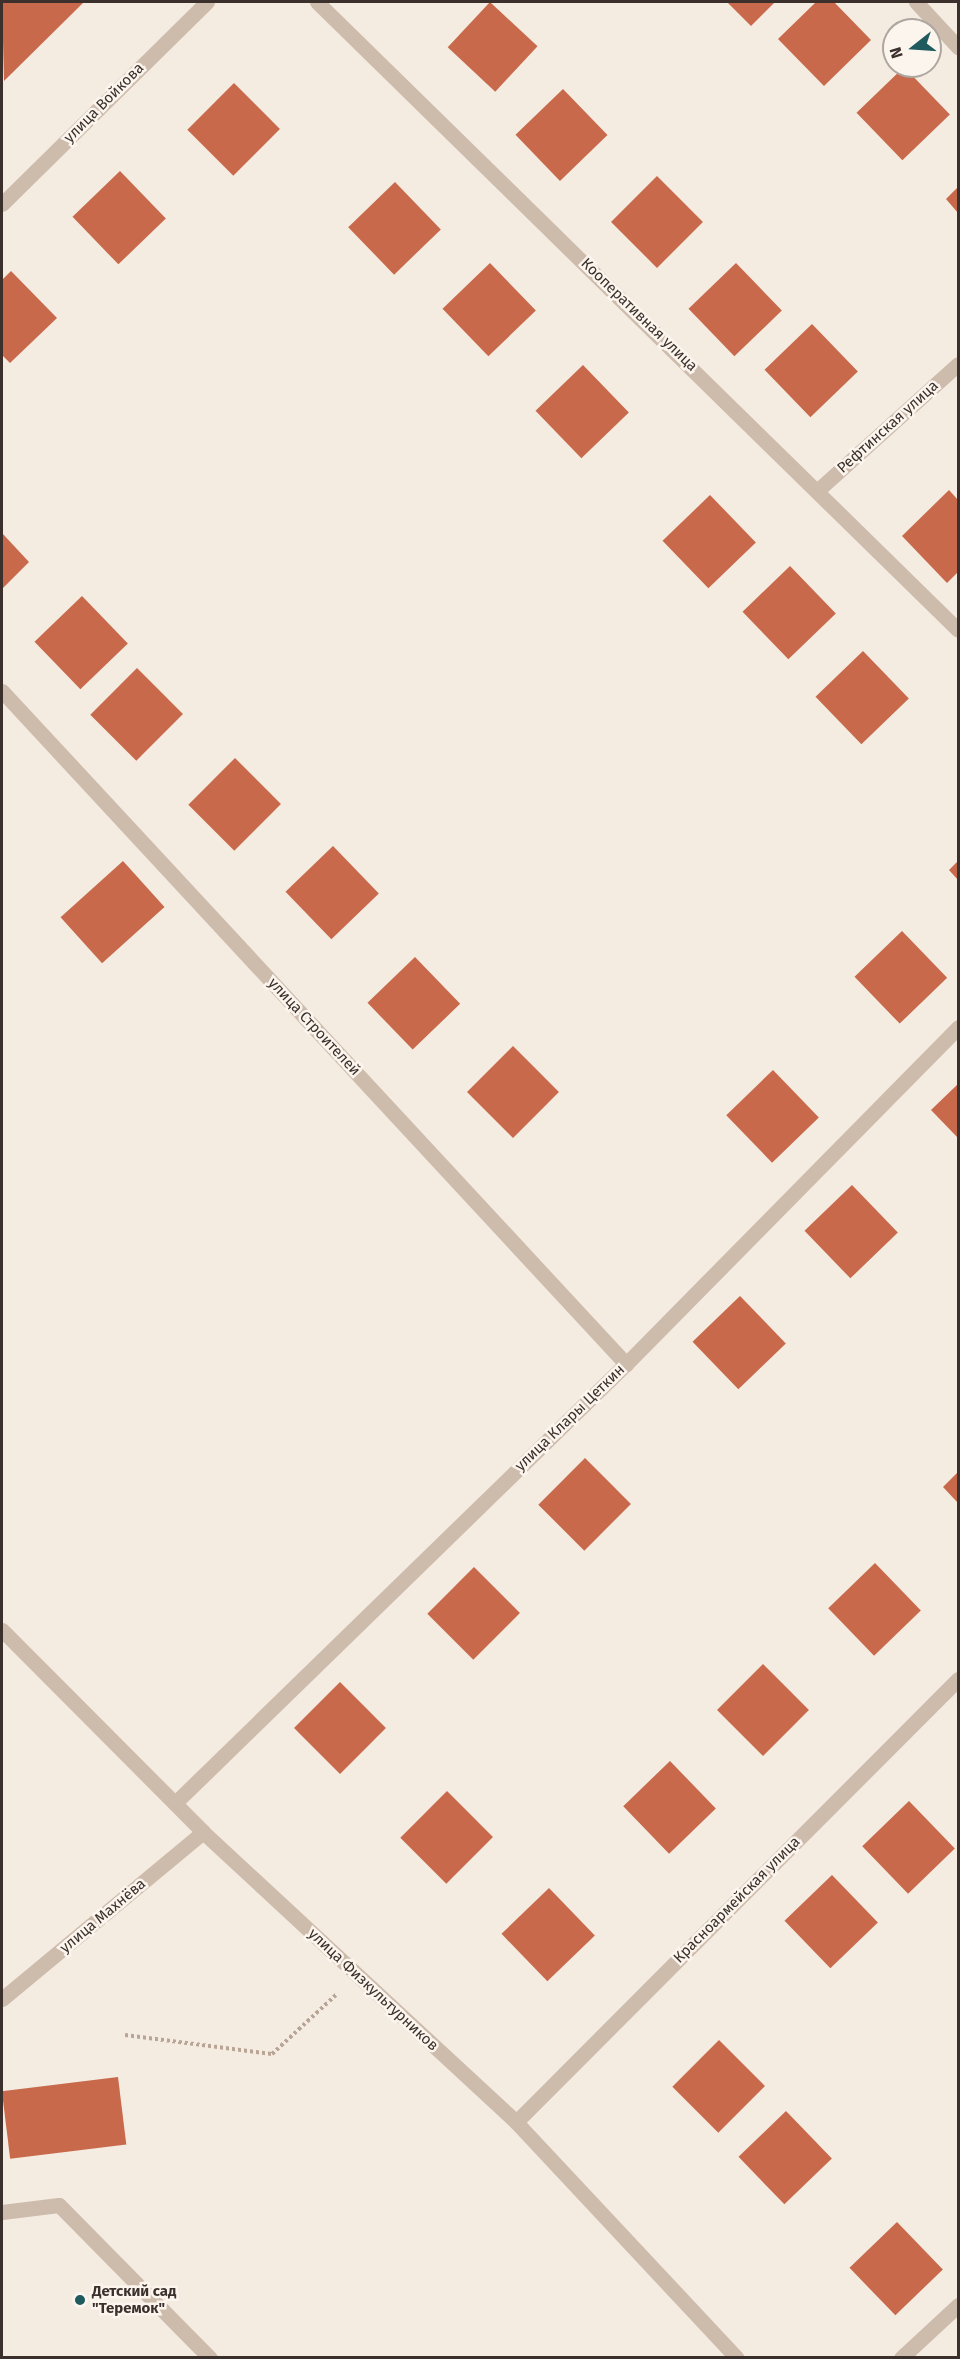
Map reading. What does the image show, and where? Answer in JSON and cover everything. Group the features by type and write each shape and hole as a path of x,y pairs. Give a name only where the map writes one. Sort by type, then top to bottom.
{"street":[{"name":"улица Войкова","path":"2,204 207,2"},
{"name":"Кооперативная улица","path":"317,2 818,490 958,630"},
{"path":"916,2 958,47"},
{"name":"Рефтинская улица","path":"818,490 958,364"},
{"name":"улица Строителей","path":"2,691 626,1364"},
{"name":"улица Клары Цеткин","path":"175,1803 626,1364 958,1027"},
{"name":"улица Физкультурников","path":"2,1630 203,1832 516,2122 737,2358"},
{"name":"Красноармейская улица","path":"516,2122 958,1678"},
{"name":"улица Махнёва","path":"2,1999 203,1832"},
{"path":"2,2212 59,2205 210,2358"},
{"path":"901,2358 958,2305"}],"path":[{"path":"125,2035 272,2054 358,1976"}],"building":[{"path":"2,2 84,2 4,81"},
{"path":"490,2 538,46 495,92 448,47"},
{"path":"727,2 775,2 751,26"},
{"path":"816,2 834,2 871,40 824,86 778,39"},
{"path":"893,78 915,78 950,114 902,160 857,113"},
{"path":"234,83 280,129 233,176 187,130"},
{"path":"563,89 607,135 560,181 516,135"},
{"path":"120,171 166,218 118,264 73,217"},
{"path":"657,176 703,222 657,268 611,222"},
{"path":"395,182 441,229 394,275 348,227"},
{"path":"958,187 958,213 946,199"},
{"path":"490,263 536,310 488,356 443,309"},
{"path":"736,263 782,310 734,356 689,309"},
{"path":"11,271 57,318 10,363 2,355 2,280"},
{"path":"812,324 858,371 810,417 765,370"},
{"path":"583,365 629,412 581,458 536,411"},
{"path":"949,490 958,500 958,572 947,583 902,536"},
{"path":"710,495 756,542 708,588 663,541"},
{"path":"2,533 29,562 2,589"},
{"path":"790,566 836,613 788,659 743,612"},
{"path":"82,596 128,643 80,689 35,642"},
{"path":"863,651 909,698 861,744 816,697"},
{"path":"137,668 183,714 136,761 90,715"},
{"path":"235,758 281,804 234,851 188,805"},
{"path":"333,846 379,893 331,939 286,892"},
{"path":"123,861 164,907 102,963 61,917"},
{"path":"958,861 958,880 949,870"},
{"path":"902,931 947,978 900,1024 855,977"},
{"path":"415,957 460,1004 413,1050 368,1003"},
{"path":"513,1046 559,1092 513,1138 467,1092"},
{"path":"773,1070 819,1117 772,1163 726,1115"},
{"path":"958,1084 958,1138 931,1110"},
{"path":"852,1185 898,1232 850,1278 805,1231"},
{"path":"740,1296 786,1343 738,1389 693,1342"},
{"path":"585,1458 631,1504 584,1551 538,1505"},
{"path":"958,1472 958,1503 943,1487"},
{"path":"875,1563 921,1610 874,1656 828,1608"},
{"path":"474,1567 520,1613 473,1660 427,1614"},
{"path":"763,1664 809,1710 763,1756 717,1710"},
{"path":"340,1682 386,1728 340,1774 294,1728"},
{"path":"670,1761 716,1808 669,1854 623,1806"},
{"path":"447,1791 493,1837 446,1884 400,1838"},
{"path":"909,1801 955,1848 908,1894 862,1846"},
{"path":"832,1875 878,1922 830,1968 785,1921"},
{"path":"549,1888 595,1935 547,1981 502,1934"},
{"path":"719,2040 765,2086 718,2133 672,2087"},
{"path":"118,2077 126,2144 10,2159 2,2091"},
{"path":"786,2111 832,2158 784,2204 739,2157"},
{"path":"897,2222 943,2269 895,2315 850,2268"}],"place":[{"name":"Детский сад \"Теремок\"","path":"80,2300"}]}
